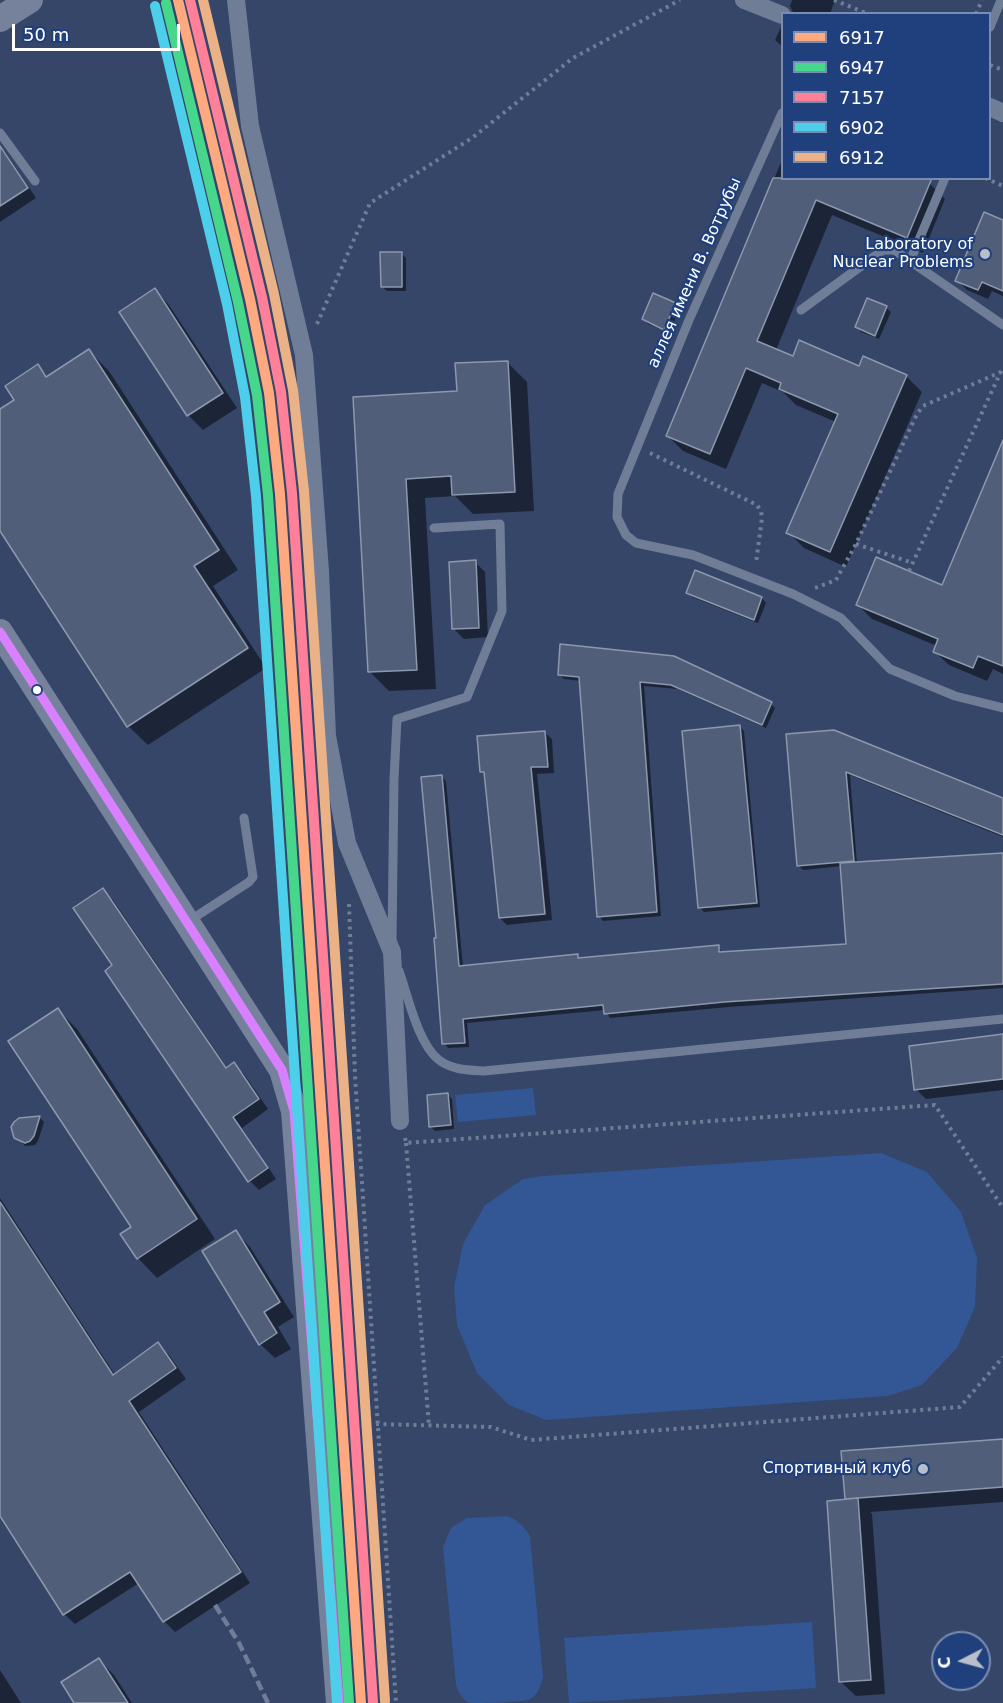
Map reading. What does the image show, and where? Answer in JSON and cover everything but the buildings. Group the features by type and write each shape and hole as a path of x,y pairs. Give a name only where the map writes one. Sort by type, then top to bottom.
{"main road":[{"path":"0,19 30,0"},
{"path":"0,632 282,1070 294,1111 339,1703"}],"street":[{"path":"236,0 250,126 304,355 320,571 327,736 347,843 392,952 400,1121"},
{"path":"744,0 781,14"}],"lane":[{"path":"991,25 1001,0"},
{"name":"аллея имени В. Вотрубы","path":"781,116 689,320 637,447 618,494 617,517 626,535 636,543 693,555 793,594 841,618 890,669 955,696 1003,708"},
{"path":"0,132 35,181"},
{"path":"910,261 944,180"},
{"path":"801,310 883,250 894,250 1003,325"},
{"path":"434,528 500,524 502,611 467,697 397,719 392,952 424,1042 438,1060 458,1069 484,1071 1003,1019"},
{"path":"187,922 249,882 253,877 244,818"}],"path":[{"path":"304,355 369,203 472,138 573,58 680,0"},
{"path":"834,0 857,11"},
{"path":"793,594 836,580 923,406 1002,370"},
{"path":"909,571 1002,370"},
{"path":"637,447 756,505 761,511 762,518 754,579"},
{"path":"856,544 913,563"},
{"path":"349,902 355,1076 396,1703"},
{"path":"406,1143 936,1105 1003,1208"},
{"path":"400,1121 406,1143 429,1426"},
{"path":"376,1424 491,1427 531,1440 960,1407 1003,1357"}],"shaded area":[{"path":"533,1088 536,1115 458,1122 455,1095"},
{"path":"881,1153 927,1172 961,1212 977,1258 975,1307 957,1348 922,1385 888,1396 546,1420 509,1405 477,1373 457,1325 454,1287 463,1244 485,1205 523,1179"},
{"path":"507,1516 520,1523 530,1536 543,1677 536,1694 528,1700 471,1703 463,1699 456,1685 443,1547 451,1528 467,1518"},
{"path":"812,1622 816,1688 569,1703 564,1638"}],"railway":[{"path":"215,1605 239,1643 268,1703"}],"transit line":[{"name":"6917","path":"178,0 250,299 269,393 280,494 361,1703"},
{"name":"7157","path":"190,0 262,297 281,392 292,493 373,1702"},
{"name":"6912","path":"203,0 274,294 293,390 304,491 385,1701"},
{"name":"6947","path":"166,3 238,302 257,395 268,495 349,1703"},
{"name":"6902","path":"155,6 227,304 245,397 256,496 337,1703"},
{"path":"0,632 282,1070 294,1111 339,1703"}],"place":[{"name":"Laboratory of Nuclear Problems","path":"985,254"},
{"name":"Спортивный клуб","path":"923,1469"}]}
